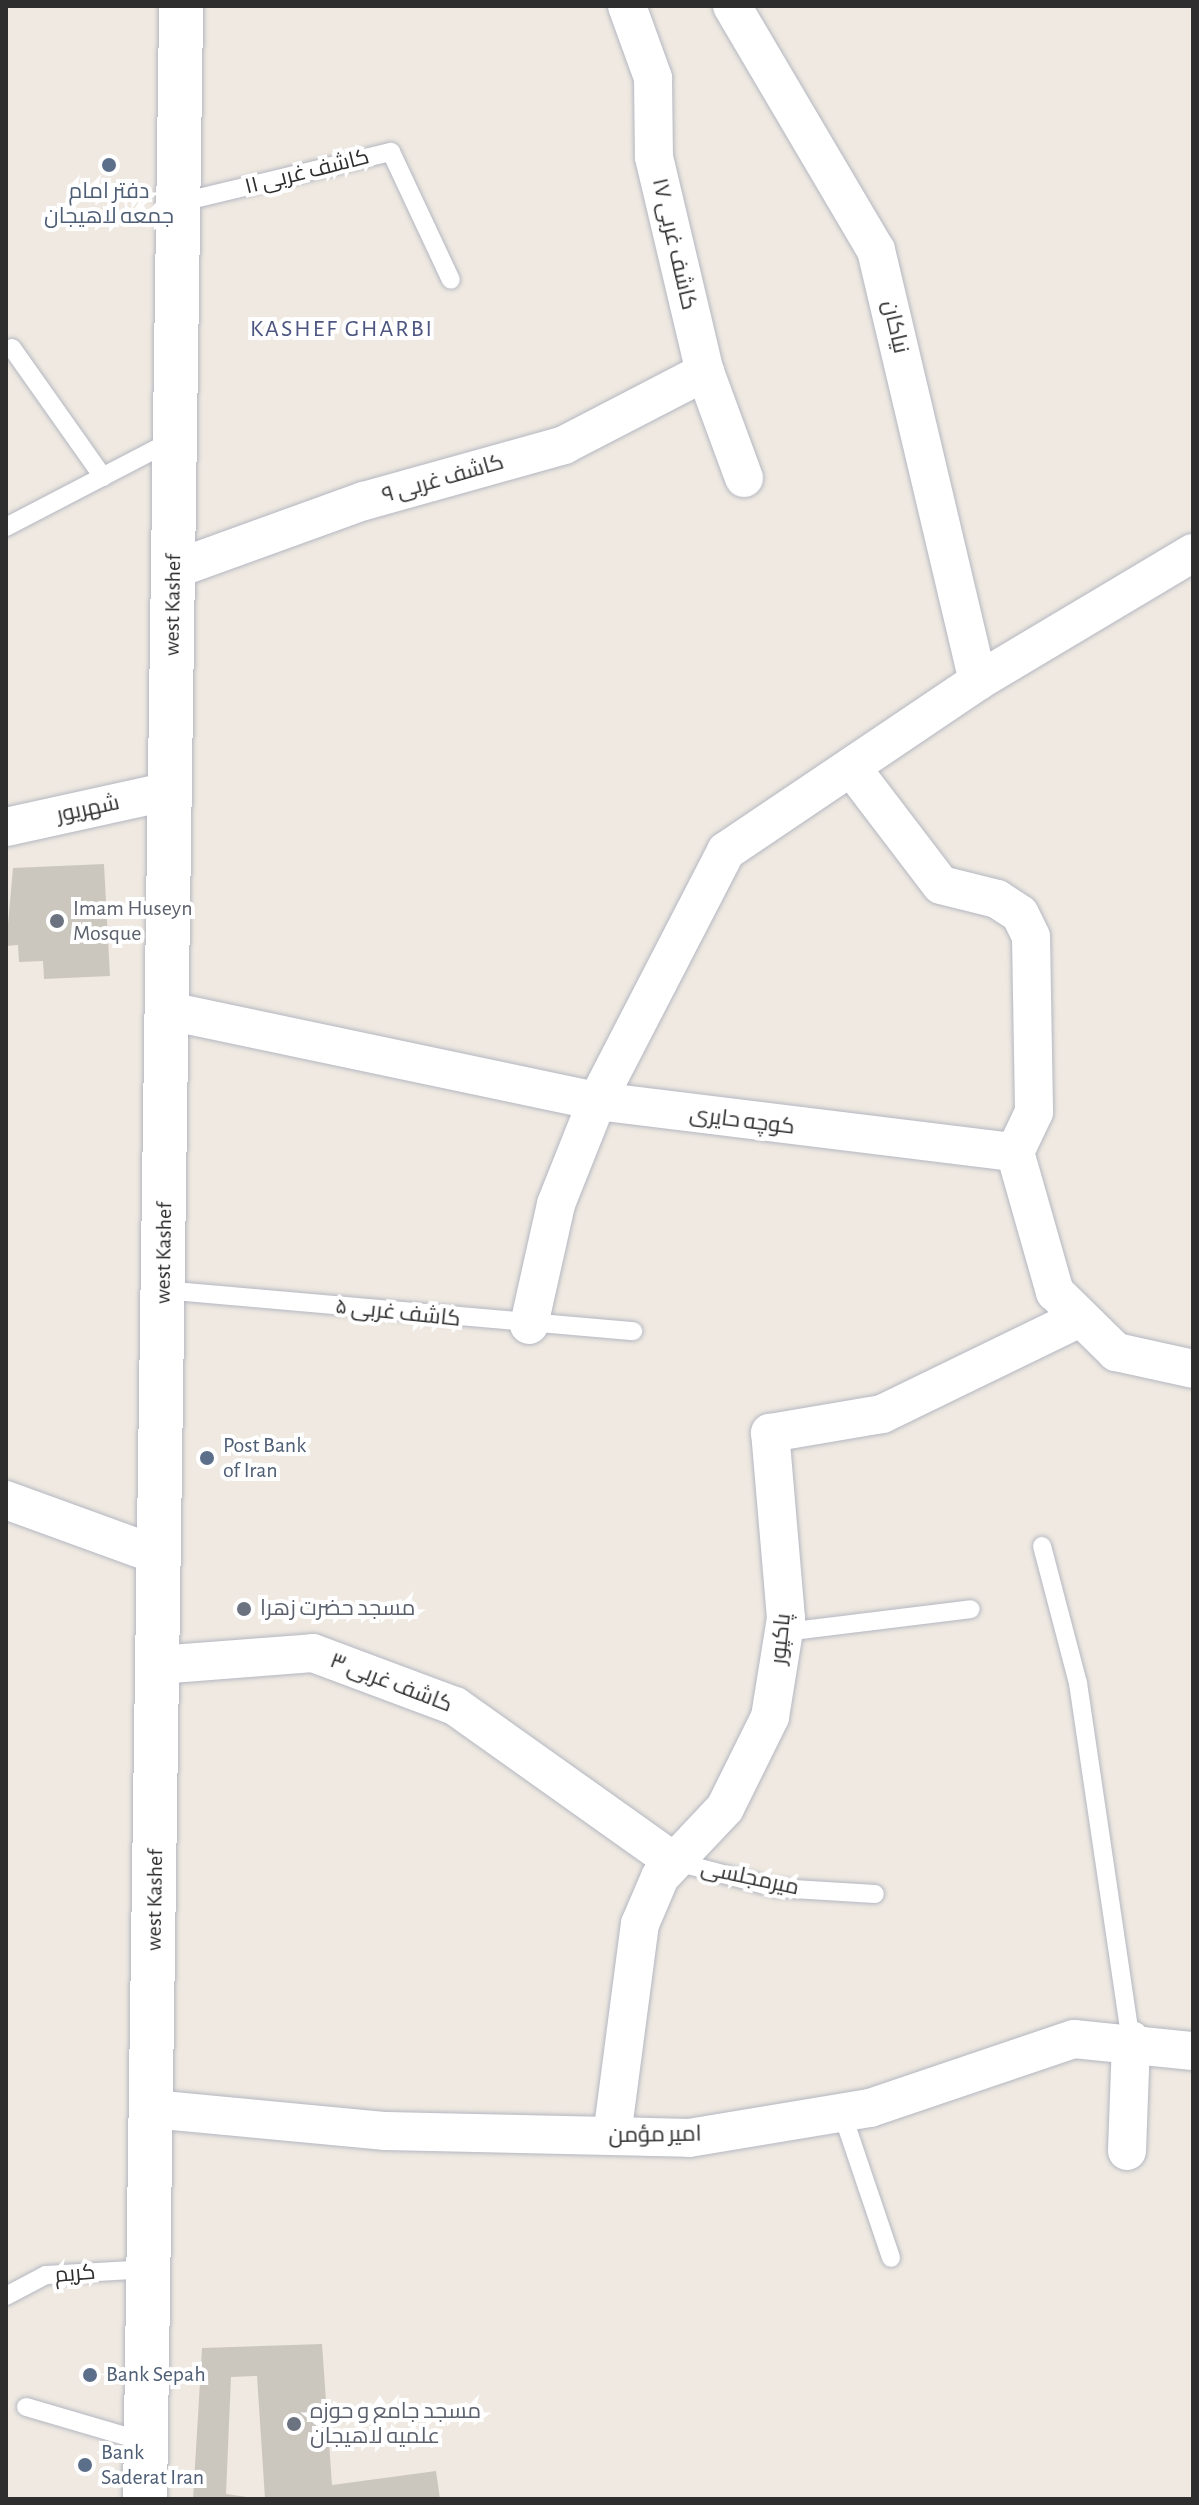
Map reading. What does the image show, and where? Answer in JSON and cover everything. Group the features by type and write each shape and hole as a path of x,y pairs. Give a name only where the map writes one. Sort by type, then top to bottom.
{"main road":[{"name":"west Kashef","path":"145,2499 169,1011 181,6"}],"street":[{"name":"کاشف غربی ۱۷","path":"627,6 653,78 654,157 705,372 744,478"},
{"name":"نیاکان","path":"732,6 876,250 978,681"},
{"name":"کاشف غربی ۹","path":"173,570 364,501 564,445 705,372"},
{"path":"529,1325 556,1204 597,1101 726,851 978,681 1193,553"},
{"path":"851,767 941,885 997,899 1020,914 1031,937 1034,1112 1015,1152 1055,1292 1116,1352 1193,1369"},
{"name":"شهریور","path":"6,827 170,791"},
{"name":"کوچه حایری","path":"169,1011 597,1101 1015,1152"},
{"name":"پاکپور","path":"612,2136 640,1924 673,1861 725,1808 770,1717 785,1632 770,1433 882,1414 1080,1318"},
{"path":"6,1500 160,1556"},
{"name":"کاشف غربی ۳","path":"158,1665 313,1653 455,1706 673,1861"},
{"name":"امیر مؤمن","path":"152,2109 386,2131 689,2138 842,2113 1074,2039 1131,2040 1193,2051"},
{"path":"1127,2151 1131,2040"}],"lane":[{"name":"کاشف غربی ۱۱","path":"178,203 391,152 451,280"},
{"path":"12,348 103,477"},
{"path":"6,527 175,439"},
{"name":"کاشف غربی ۵","path":"163,1290 529,1325 633,1331"},
{"path":"1042,1546 1078,1683 1131,2040"},
{"path":"785,1632 971,1609"},
{"name":"میرمجلسی","path":"673,1861 777,1888 875,1894"},
{"path":"842,2113 891,2258"},
{"name":"کریم","path":"6,2296 46,2275 149,2269"},
{"path":"26,2407 146,2442"}],"building":[{"name":"Imam Huseyn Mosque","path":"104,864 110,976 44,979 43,961 19,962 18,945 6,946 13,868"},
{"name":"مسجد جامع و حوزه علمیه لاهیجان","path":"322,2344 332,2485 436,2471 440,2499 265,2499 257,2376 231,2377 226,2494 261,2499 193,2499 202,2348"}],"place":[{"name":"دفتر امام جمعه لاهیجان","path":"109,165"},
{"name":"Imam Huseyn Mosque","path":"57,921"},
{"name":"Post Bank of Iran","path":"207,1458"},
{"name":"مسجد حضرت زهرا","path":"244,1609"},
{"name":"Bank Sepah","path":"90,2375"},
{"name":"مسجد جامع و حوزه علمیه لاهیجان","path":"294,2424"},
{"name":"Bank Saderat Iran","path":"85,2465"}],"district":[{"name":"KASHEF GHARBI","path":"342,330"}]}
